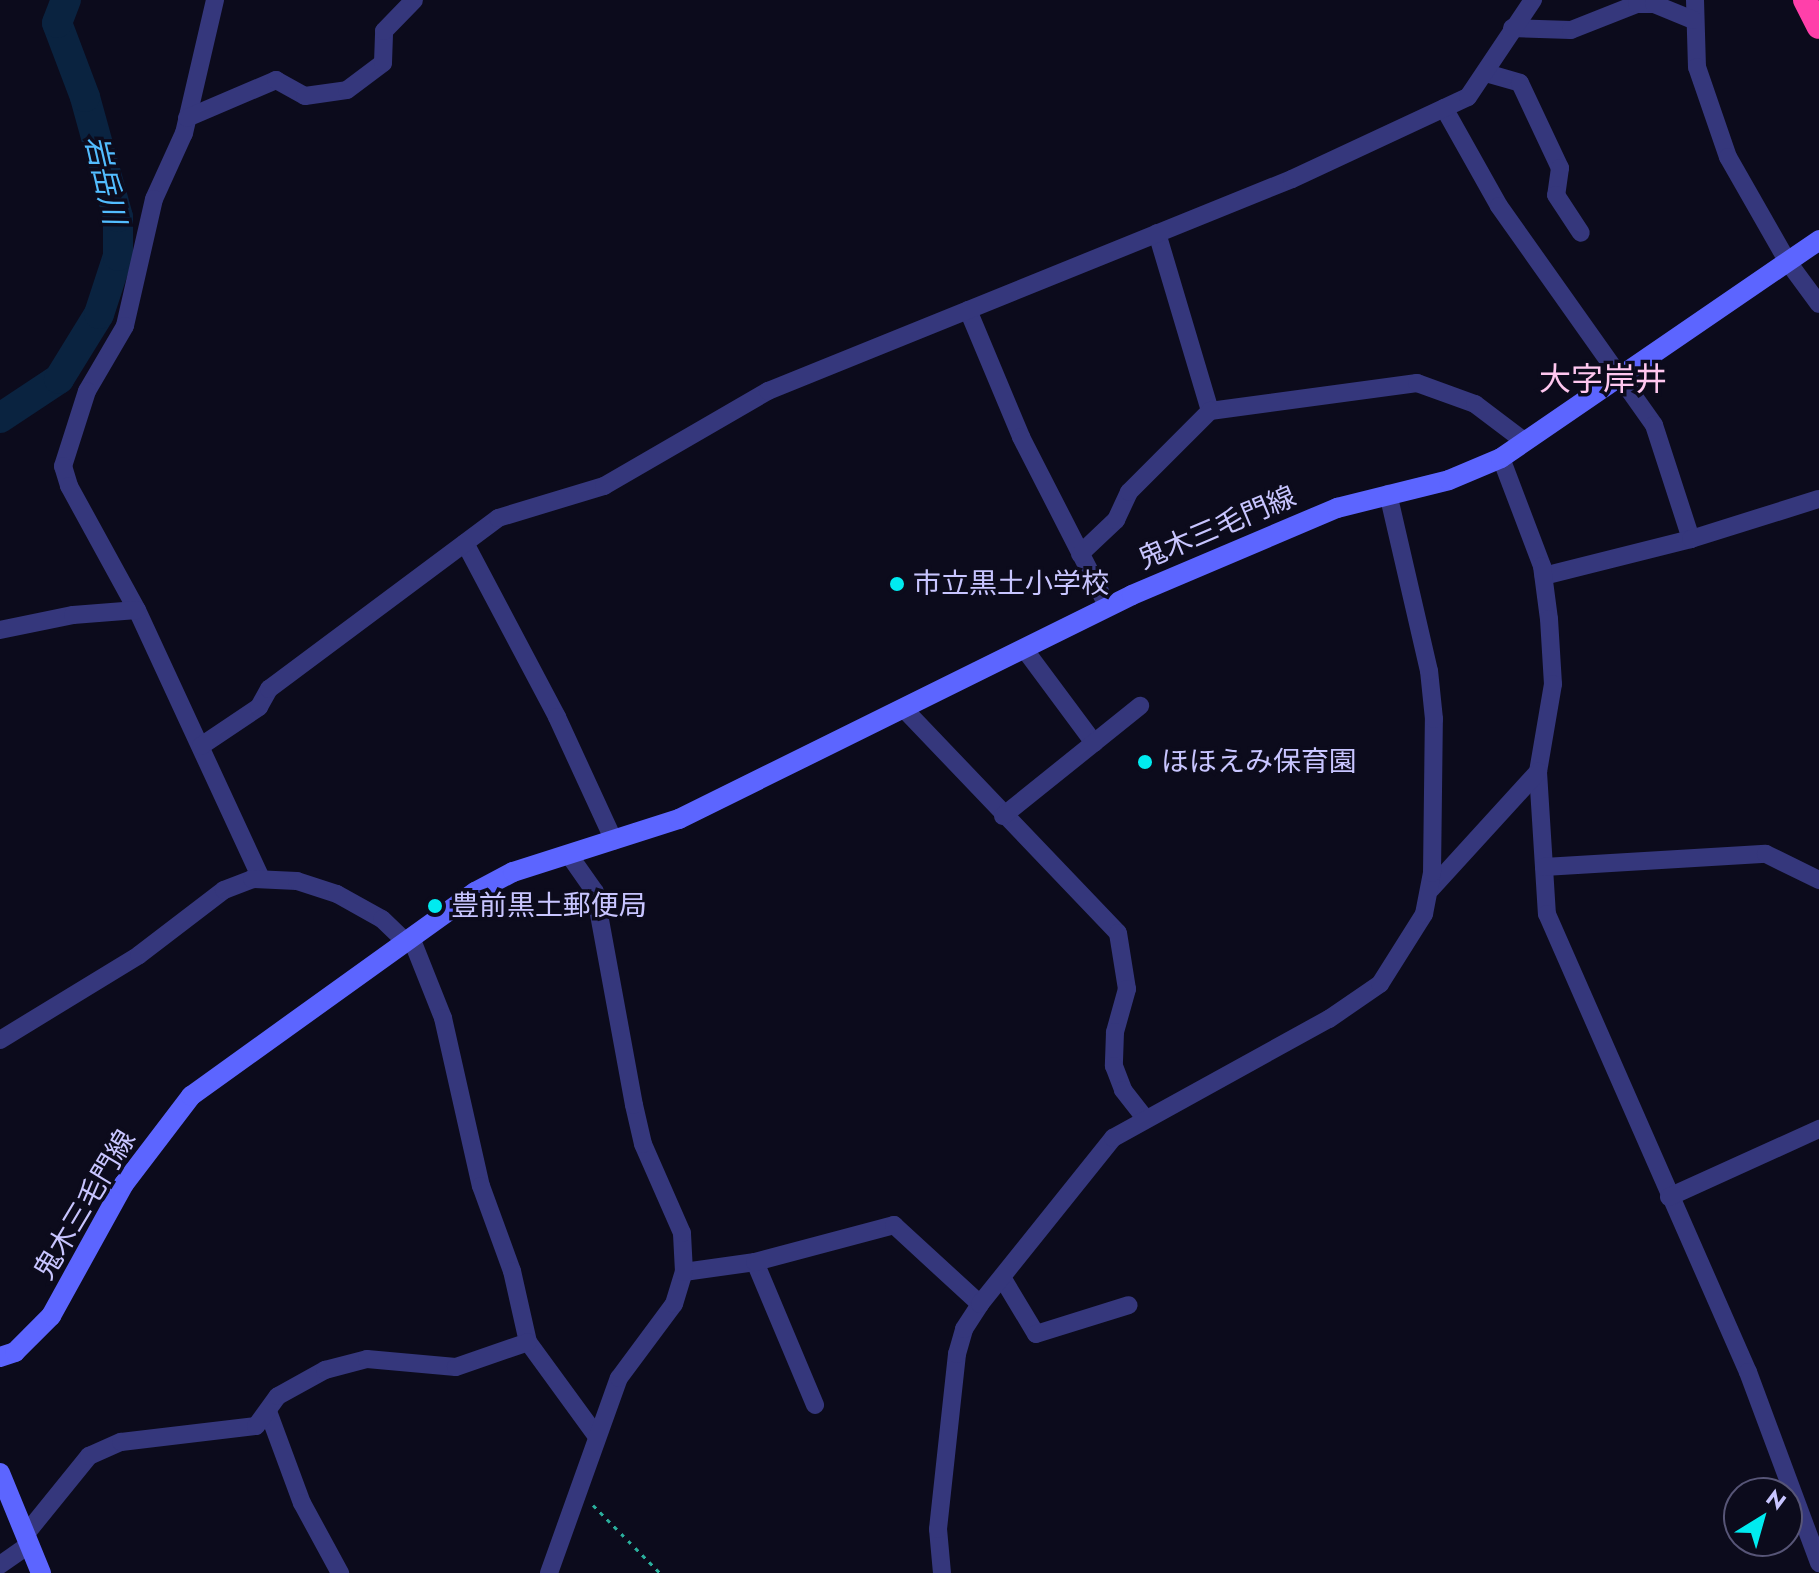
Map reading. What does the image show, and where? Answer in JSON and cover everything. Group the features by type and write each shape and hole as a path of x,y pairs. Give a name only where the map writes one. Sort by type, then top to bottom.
{"highway":[{"path":"1805,0 1819,27"}],"main road":[{"name":"鬼木三毛門線","path":"0,1357 15,1352 51,1316 124,1184 191,1096 410,942 475,892 513,872 692,814 1108,607 1337,508 1449,480 1501,458 1819,240"},
{"path":"0,1473 41,1573"}],"street":[{"path":"215,0 187,118 154,199 125,326 87,391 63,466 69,486 137,610 261,878"},
{"path":"187,118 276,80 305,96 347,90 383,63 384,31 414,0"},
{"path":"201,746 259,707 269,689 498,518 604,486 768,391 1157,233 1468,97 1533,0"},
{"path":"1695,0 1693,20 1697,67 1728,157 1788,262 1819,304"},
{"path":"1512,28 1571,30 1637,4 1654,4 1693,20"},
{"path":"1486,73 1520,83 1560,168 1556,195 1581,233"},
{"path":"1444,108 1499,206 1621,374 1654,425 1691,539"},
{"path":"1157,233 1210,411"},
{"path":"968,310 1021,437 1108,607"},
{"path":"1080,554 1116,520 1129,492 1210,411 1417,383 1475,404 1524,441"},
{"path":"1501,458 1544,576 1553,684 1538,772 1547,914 1748,1372 1819,1563"},
{"path":"942,1573 938,1529 957,1354 964,1329 980,1304 1113,1138 1144,1117 1208,1088 1380,984 1409,945 1431,889 1436,788 1429,671 1388,494"},
{"path":"1544,576 1691,539 1819,499"},
{"path":"465,543 557,717 614,841"},
{"path":"0,630 73,615 137,610"},
{"path":"1025,650 1094,743"},
{"path":"1003,816 1140,706"},
{"path":"905,710 1123,942 1127,989 1115,1032 1114,1066 1123,1090 1144,1117"},
{"path":"1431,889 1538,772"},
{"path":"1544,867 1766,854 1819,880"},
{"path":"549,1573 578,1501 595,1434 619,1378 674,1304 684,1272 682,1233 643,1144 595,892 569,855"},
{"path":"0,1040 139,955 224,890 261,878 297,881 337,894 382,919 410,942 443,1018 481,1186 512,1271 528,1342 595,1434"},
{"path":"1669,1197 1819,1129"},
{"path":"684,1272 755,1262 894,1225 980,1304"},
{"path":"755,1262 815,1405"},
{"path":"1003,1279 1036,1334 1129,1305"},
{"path":"0,1565 27,1540 89,1456 121,1442 256,1426 269,1414 278,1396 325,1370 367,1359 456,1367 528,1342"},
{"path":"269,1414 302,1503 340,1573"}],"path":[{"path":"578,1501 602,1509 660,1573"}],"waterway":[{"name":"岩岳川","path":"0,418 59,379 99,314 118,256 118,217 85,97 57,23 66,0"}],"place":[{"name":"市立黒土小学校","path":"897,584"},
{"name":"ほほえみ保育園","path":"1145,762"},
{"name":"豊前黒土郵便局","path":"435,906"}],"district":[{"name":"大字岸井","path":"1603,379"}]}
